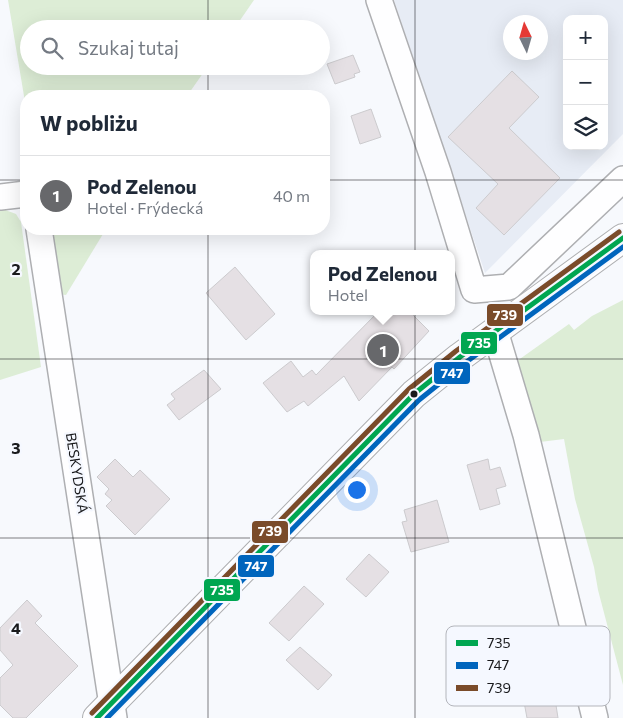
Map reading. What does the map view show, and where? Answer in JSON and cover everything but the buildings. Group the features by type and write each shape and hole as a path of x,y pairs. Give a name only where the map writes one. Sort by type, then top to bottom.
{"main road":[{"path":"108,713 414,394 495,331 623,238"}],"street":[{"path":"379,0 438,172 474,290 509,287 623,180"},
{"path":"0,197 20,195"},
{"name":"BESKYDSKÁ","path":"40,235 108,713"},
{"path":"495,331 526,435 573,626"}],"shaded area":[{"path":"394,0 623,0 623,134 608,149 608,15 563,15 563,150 607,150 485,273"}],"green space":[{"path":"8,0 254,0 240,20 20,20 20,72"},
{"path":"20,75 202,75 191,90 23,90"},
{"path":"0,208 16,214 20,220 20,235 23,235 41,367 0,380"},
{"path":"48,235 102,235 66,295 58,294"},
{"path":"623,300 623,685 610,636 610,626 607,626 594,567 575,499 564,439 540,442 517,361 569,324 574,330 592,316"}],"transit line":[{"name":"739","path":"92,713 409,389 456,351 619,232"},
{"name":"735","path":"97,718 414,394 460,357 623,238"},
{"name":"747","path":"107,718 419,400 465,363 623,247"}],"place":[{"name":"Pod Zelenou","path":"383,350"}]}
